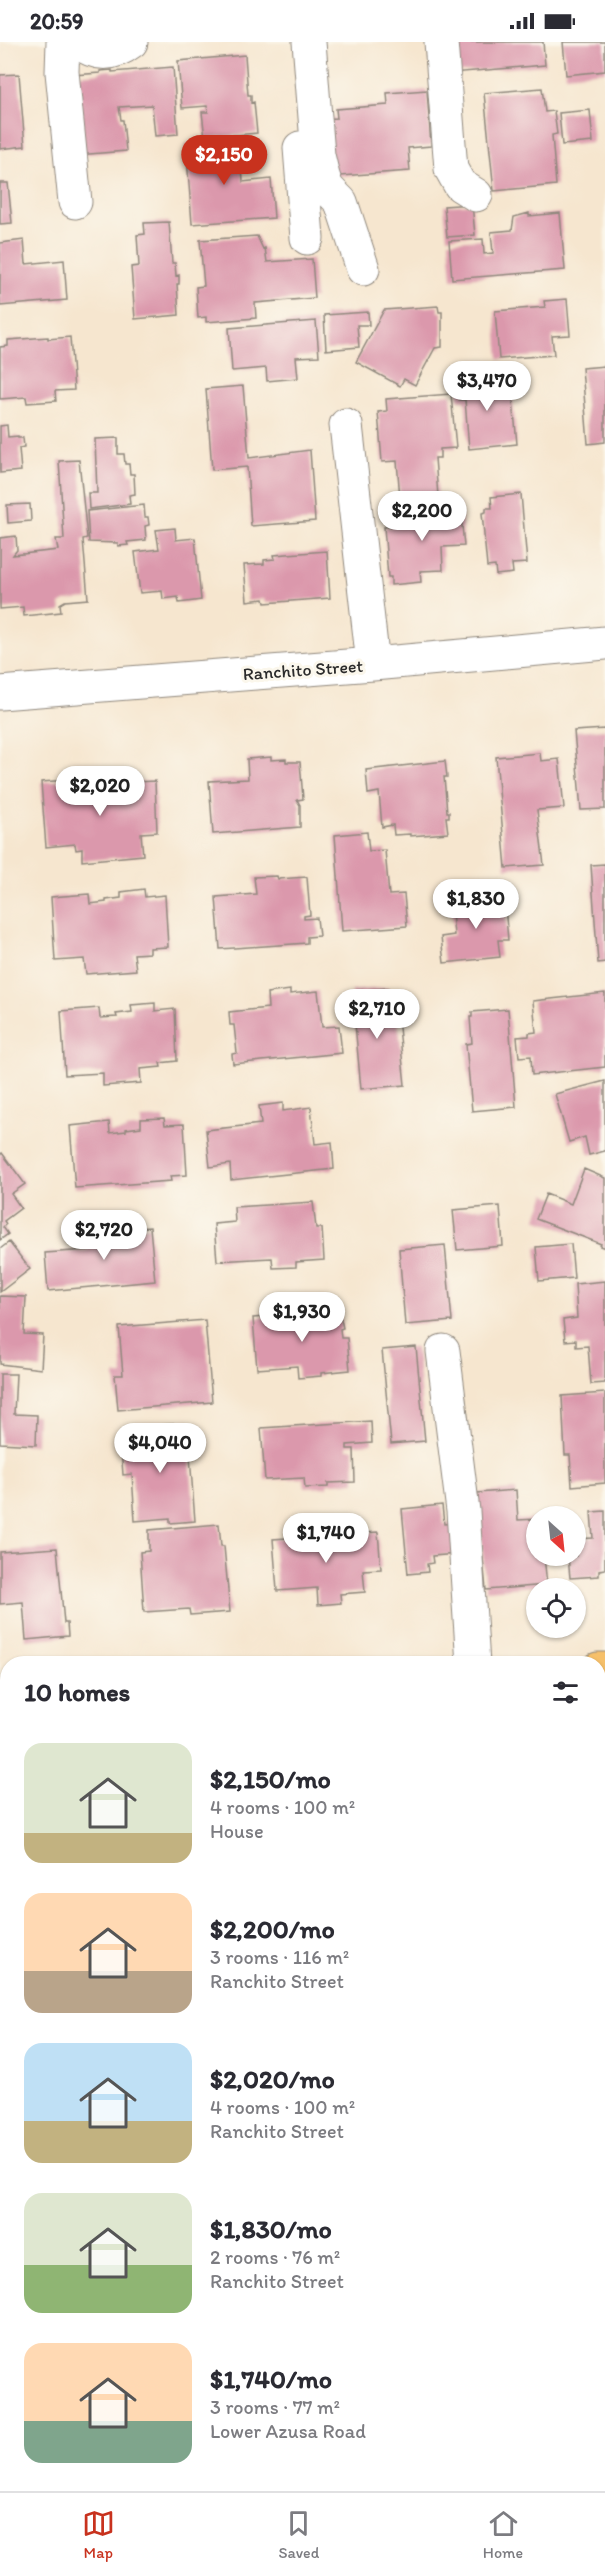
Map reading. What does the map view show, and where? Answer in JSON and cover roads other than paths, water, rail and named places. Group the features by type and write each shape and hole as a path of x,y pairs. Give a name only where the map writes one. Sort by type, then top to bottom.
{"street":[{"path":"63,42 62,72 75,202"},
{"path":"78,42 90,51 106,52 122,49 131,42"},
{"path":"292,42 307,238"},
{"path":"309,42 318,154 323,176 327,188 341,202 363,268"},
{"path":"441,42 451,169 460,185 476,195"},
{"path":"346,425 373,664"},
{"name":"Ranchito Street","path":"0,693 373,664 605,643"},
{"path":"443,1351 463,1511 472,1656"}]}
